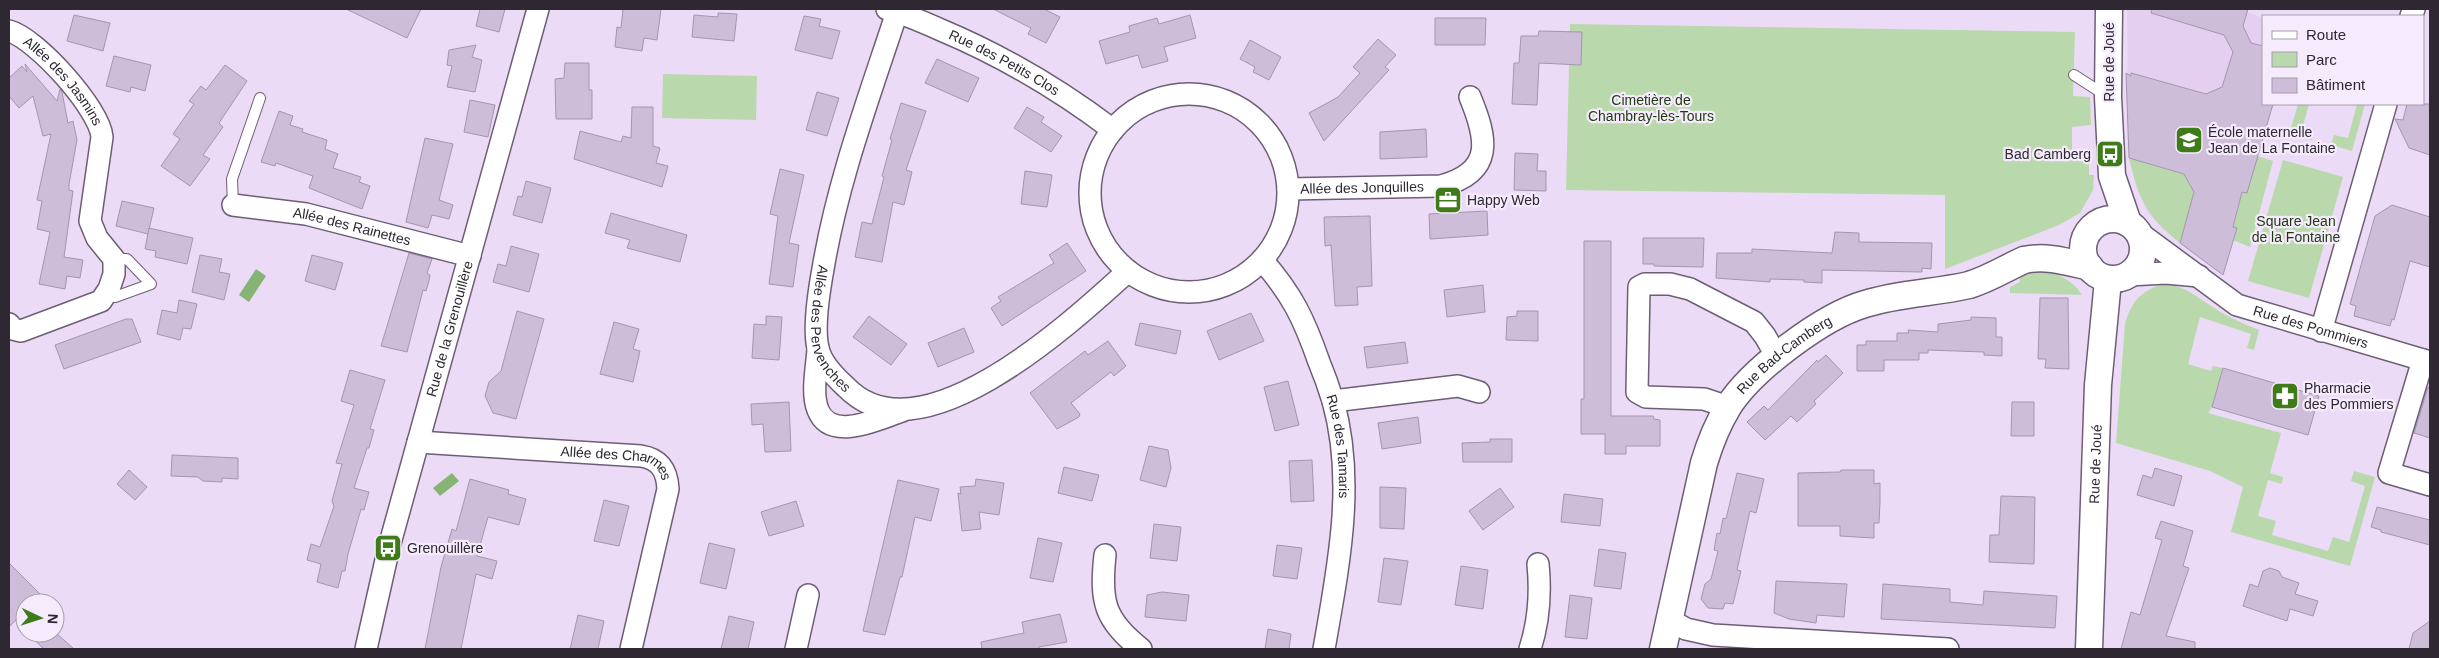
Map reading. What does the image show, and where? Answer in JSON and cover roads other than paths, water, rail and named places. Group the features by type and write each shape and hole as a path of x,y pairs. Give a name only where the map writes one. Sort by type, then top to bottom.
{"street":[{"name":"Rue de la Grenouillère","path":"366,649 389,547 538,9"},
{"name":"Rue de Joué","path":"2109,9 2108,97 2112,176 2133,228"},
{"name":"Rue des Petits Clos","path":"894,10 973,43 1031,74 1083,107 1113,130"},
{"name":"Allée des Pervenches","path":"894,10 844,169 829,232 819,289 818,349 825,363 851,392 878,407 904,410 926,406 989,380 1030,354 1076,318 1128,270"},
{"name":"Allée des Jasmins","path":"9,31 26,38 49,59 93,110 99,121 102,137 90,221 97,238 114,259"},
{"path":"1197,94 1225,100 1250,114 1270,135 1283,161 1288,189 1287,213 1279,236 1262,260 1244,276 1218,288 1188,293 1159,288 1128,270 1112,256 1097,231 1090,203 1092,174 1101,146 1119,123 1141,106 1168,96 1197,94"},
{"name":"Allée des Jonquilles","path":"1288,189 1441,186 1455,183 1474,168 1480,160 1483,148 1481,123 1470,96"},
{"path":"2320,332 2386,105"},
{"name":"Rue de Joué","path":"2096,225 2112,176"},
{"name":"Allée des Rainettes","path":"233,205 306,214 470,256"},
{"path":"2109,274 2136,268 2143,250 2133,228 2112,219 2096,225 2084,241 2084,255 2109,274 2166,273 2199,276"},
{"name":"Rue des Pommiers","path":"2133,228 2237,305 2320,332 2426,361"},
{"name":"Rue Bad-Camberg","path":"1663,649 1704,463 1712,438 1728,407 1745,385 1777,357 1825,322 1840,313 1865,303 1970,284 2024,260 2043,258 2109,274"},
{"path":"9,324 13,328 21,330 101,301 105,297 114,274 114,259"},
{"name":"Rue des Tamaris","path":"1262,260 1289,292 1305,322 1333,401 1340,440 1344,504 1341,549 1324,649"},
{"name":"Rue de Joué","path":"2089,649 2098,384 2109,274"},
{"path":"1728,407 1704,399 1646,397 1637,392 1639,287 1645,284 1670,284 1690,289 1754,322 1766,336 1777,357"},
{"path":"818,349 815,393 818,411 826,420 836,426 850,428 904,410"},
{"path":"2426,361 2389,473 2430,485"},
{"path":"1333,401 1458,386 1479,392"},
{"name":"Allée des Charmes","path":"418,442 641,456 649,457 659,463 667,475 668,489 631,649"},
{"path":"1105,555 1102,582 1104,604 1111,620 1120,631 1141,649"},
{"path":"1530,649 1539,609 1538,564"},
{"path":"796,649 808,594"},
{"path":"1670,620 1686,630 1714,635 1948,649"}],"lane":[{"path":"2074,75 2108,97"},
{"path":"233,205 232,179 260,98"},
{"path":"105,297 114,297 150,284 127,259 114,259"}],"place":[{"name":"École maternelle Jean de La Fontaine","path":"2189,140"},
{"name":"Bad Camberg","path":"2110,154"},
{"name":"Happy Web","path":"1448,200"},
{"name":"Pharmacie des Pommiers","path":"2285,396"},
{"name":"Grenouillère","path":"388,548"}],"park label":[{"name":"Cimetière de Chambray-lès-Tours","path":"1651,108"},
{"name":"Square Jean de la Fontaine","path":"2296,230"}]}
